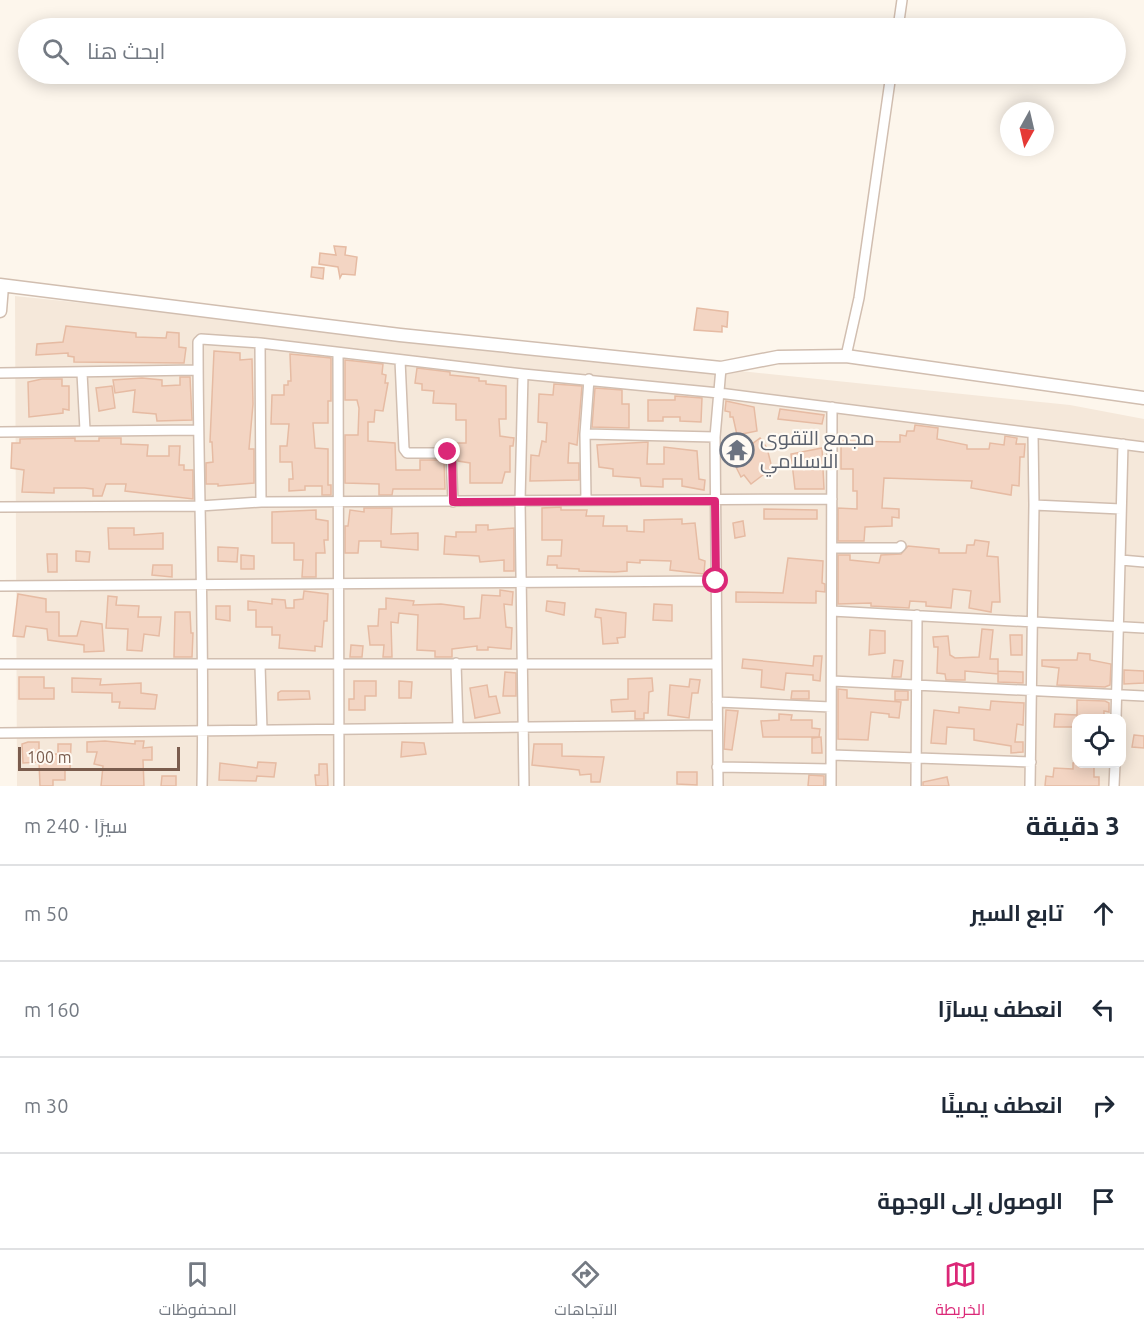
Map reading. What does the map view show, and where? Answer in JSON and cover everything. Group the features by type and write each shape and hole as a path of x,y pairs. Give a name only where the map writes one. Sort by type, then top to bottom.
{"street":[{"path":"899,18 902,0"},
{"path":"846,356 859,298 890,84"},
{"path":"0,311 1,286 400,334 720,368 778,357 846,356 1144,398"},
{"path":"202,786 203,664 197,430 198,342 201,339 260,343 523,374 719,393 1144,447"},
{"path":"260,343 261,502"},
{"path":"338,352 341,729 339,786"},
{"path":"400,360 404,449 407,453 451,453 453,502"},
{"path":"718,786 715,437 720,368"},
{"path":"0,373 82,374 198,370"},
{"path":"82,374 85,430"},
{"path":"523,374 520,501 524,786"},
{"path":"586,500 585,434 589,379"},
{"path":"831,786 832,408"},
{"path":"0,432 197,430"},
{"path":"585,434 715,437"},
{"path":"1030,786 1034,621 1033,434"},
{"path":"1116,714 1123,444"},
{"path":"0,507 200,506 261,502 832,499"},
{"path":"1034,505 1121,509"},
{"path":"832,548 899,548 900,546"},
{"path":"1120,560 1144,562"},
{"path":"0,586 716,581"},
{"path":"832,611 1144,628"},
{"path":"916,786 917,615"},
{"path":"456,663 458,727"},
{"path":"0,664 717,664"},
{"path":"260,665 262,730"},
{"path":"832,681 1144,696"},
{"path":"717,702 831,707"},
{"path":"0,733 717,724"},
{"path":"832,754 1031,762"},
{"path":"717,767 831,769"},
{"path":"1114,786 1115,768"}],"shaded area":[{"path":"15,296 1070,405 1144,419 1144,786 17,786"}],"building":[{"path":"334,246 346,247 345,255 357,257 355,275 342,274 340,278 338,267 319,264 320,253 336,255"},
{"path":"312,267 324,268 323,279 311,277"},
{"path":"697,308 728,312 727,327 722,326 722,332 694,330"},
{"path":"66,326 136,333 136,337 166,338 167,332 179,333 179,347 186,348 184,363 74,362 74,357 68,356 68,353 36,355 37,344 63,342"},
{"path":"214,351 240,353 240,360 252,359 253,404 249,449 254,449 254,483 218,486 218,484 206,484 206,463 213,462 212,442 210,442"},
{"path":"290,354 331,358 331,401 328,401 328,423 313,423 315,448 328,449 328,485 331,485 331,495 322,495 322,486 305,486 305,490 289,491 289,479 293,479 292,462 280,462 280,446 287,446 289,424 271,424 272,395 284,395 284,385 288,385 288,381 291,381"},
{"path":"345,360 383,364 382,374 386,375 385,383 388,383 383,411 375,410 374,422 368,422 368,441 395,443 396,470 420,470 420,460 444,460 445,489 393,489 392,495 379,495 379,484 345,483 345,435 358,435 359,408 357,400 345,400"},
{"path":"417,368 450,372 450,375 479,378 479,381 486,381 486,384 506,386 506,419 499,419 500,436 514,438 513,446 510,446 510,472 505,472 502,483 470,483 470,463 458,461 454,447 454,443 466,443 466,420 456,420 456,404 433,403 434,391 422,390 422,384 415,383"},
{"path":"180,377 190,377 192,420 157,421 156,414 133,412 135,390 115,393 113,380 142,378 162,380 162,386 180,385"},
{"path":"62,379 62,386 69,386 69,410 63,409 63,413 29,417 28,382"},
{"path":"554,384 582,386 577,445 569,443 568,463 579,463 579,480 530,481 531,455 539,456 542,441 546,442 547,423 538,422 539,394 553,395"},
{"path":"112,386 115,408 99,411 96,388"},
{"path":"595,388 622,390 622,404 629,404 629,428 592,427"},
{"path":"675,396 702,398 701,422 680,421 680,417 663,417 663,421 648,421 648,400 675,400"},
{"path":"726,401 754,407 757,431 737,435 733,417 730,417 730,412 725,411"},
{"path":"780,409 824,415 822,424 778,419"},
{"path":"915,425 938,428 937,439 967,445 967,449 989,449 990,443 1004,445 1005,436 1017,438 1016,444 1025,444 1024,457 1020,457 1019,486 1012,485 1011,495 971,488 972,481 884,478 882,508 899,509 899,518 892,517 892,526 865,527 864,541 838,541 838,508 857,509 857,491 853,491 853,469 841,469 841,441 900,442 900,435 906,436 907,431 914,431"},
{"path":"75,438 75,441 99,441 99,438 121,438 121,444 148,445 147,456 169,456 169,446 180,446 179,465 184,465 184,470 193,470 193,499 125,491 126,484 106,484 102,496 93,496 93,489 85,488 54,488 54,493 22,492 24,470 11,468 12,443 20,443 20,439"},
{"path":"760,438 767,448 772,468 751,484 744,475 741,477 732,459"},
{"path":"648,442 647,464 664,464 664,447 697,451 699,479 705,480 704,490 682,486 682,479 663,479 663,487 641,486 640,478 613,476 613,469 599,467 597,445"},
{"path":"822,448 824,489 795,489 791,454"},
{"path":"561,507 561,510 587,510 586,516 604,516 603,526 627,526 627,531 644,532 644,520 682,519 682,524 695,523 699,559 705,561 704,574 670,570 671,561 627,562 627,571 615,572 579,571 579,569 547,565 548,556 561,556 562,540 542,540 542,508"},
{"path":"364,508 392,508 391,534 418,533 418,550 381,547 381,541 359,541 358,553 345,553 345,526 348,526 350,510 364,512"},
{"path":"764,509 817,510 817,519 764,519"},
{"path":"316,510 316,519 328,521 328,540 324,540 325,553 316,553 316,577 302,577 303,560 294,560 294,543 272,543 272,512"},
{"path":"743,521 745,536 735,538 733,523"},
{"path":"476,525 488,525 488,530 514,528 514,571 504,571 504,560 480,562 479,556 444,554 445,536 456,537 456,532 476,532"},
{"path":"108,528 134,528 134,535 163,533 163,549 109,549"},
{"path":"975,540 989,542 987,556 998,557 1000,602 992,602 991,612 969,608 971,591 953,589 951,608 926,606 926,602 910,601 909,608 871,606 871,603 838,604 838,555 850,555 850,560 879,563 881,555 901,554 908,546 939,549 939,553 966,553 967,545 974,545"},
{"path":"218,547 238,548 237,562 218,561"},
{"path":"76,551 90,552 89,562 76,561"},
{"path":"47,554 57,554 57,572 48,572"},
{"path":"241,555 254,556 254,569 241,569"},
{"path":"788,558 823,561 822,583 825,584 825,592 816,591 816,603 736,602 736,592 783,593"},
{"path":"153,565 172,565 172,577 152,575"},
{"path":"500,590 513,592 512,605 504,604 506,627 512,628 511,649 488,647 488,650 477,650 477,646 452,649 452,657 435,657 435,651 417,650 418,615 399,613 398,623 391,622 392,657 383,657 384,645 370,645 368,626 378,626 379,609 386,609 386,598 414,601 413,605 441,604 464,607 464,619 480,618 482,595 500,596"},
{"path":"304,591 328,594 327,621 324,621 322,647 315,646 315,651 279,648 280,635 272,635 272,627 256,627 256,610 248,610 248,601 272,604 272,599 285,600 286,608 294,608 294,600 303,599"},
{"path":"18,594 46,599 46,612 59,612 59,636 77,636 81,621 102,624 104,651 84,652 84,645 48,640 47,629 26,626 24,637 13,636"},
{"path":"108,596 117,597 116,605 139,606 138,617 161,617 159,636 144,634 142,651 127,650 128,629 106,628"},
{"path":"547,601 565,603 564,615 546,611"},
{"path":"654,604 672,605 672,621 653,620"},
{"path":"216,606 230,606 230,621 216,619"},
{"path":"596,609 626,613 625,637 617,638 618,643 603,644 601,618 595,617"},
{"path":"175,612 190,612 191,633 193,633 192,657 174,657"},
{"path":"982,629 993,630 990,659 998,659 998,674 965,671 965,680 946,680 945,674 937,673 938,647 934,647 933,637 948,636 950,655 955,658 979,657"},
{"path":"870,630 885,631 885,653 869,655"},
{"path":"1010,635 1022,635 1022,655 1011,655"},
{"path":"351,645 363,646 362,657 350,657"},
{"path":"1078,653 1090,654 1090,660 1111,664 1110,685 1105,687 1057,685 1059,668 1042,666 1042,660 1077,660"},
{"path":"814,656 822,656 820,681 813,680 813,675 786,673 784,690 761,687 762,670 742,668 743,659 813,666"},
{"path":"894,660 903,661 901,677 892,677"},
{"path":"1124,670 1144,671 1144,683 1124,684"},
{"path":"998,671 1023,672 1023,683 998,682"},
{"path":"505,672 516,673 516,696 503,696"},
{"path":"19,677 44,677 44,688 54,688 54,699 19,699"},
{"path":"72,678 101,679 100,685 141,683 141,693 157,695 155,709 119,708 120,702 112,702 112,693 72,692"},
{"path":"652,678 653,691 649,692 648,713 644,713 644,719 635,719 635,711 612,712 611,700 628,699 628,679"},
{"path":"690,679 700,680 698,693 692,693 689,718 668,715 670,685 689,687"},
{"path":"354,681 376,681 376,696 365,696 365,710 349,710 349,699 354,699"},
{"path":"399,681 412,682 411,698 399,698"},
{"path":"487,685 489,697 496,696 500,713 475,718 470,688"},
{"path":"838,689 847,690 847,698 901,702 899,718 889,717 889,714 871,712 868,740 838,739"},
{"path":"281,691 309,691 310,699 278,700 278,693"},
{"path":"792,691 809,691 809,699 791,699"},
{"path":"895,691 908,691 908,700 895,700"},
{"path":"1077,700 1109,703 1109,712 1104,711 1104,714 1077,714"},
{"path":"991,701 1024,703 1023,725 1017,724 1015,742 1023,742 1023,752 1011,753 1011,746 974,740 974,729 947,727 946,744 931,743 934,710 959,713 959,707 990,710"},
{"path":"726,710 738,711 732,750 724,749"},
{"path":"779,714 792,715 791,720 812,720 812,728 820,729 819,737 763,737 761,721 779,720"},
{"path":"1055,714 1072,715 1072,727 1054,727"},
{"path":"1134,735 1144,736 1144,748 1132,747"},
{"path":"821,737 822,753 812,753 812,738"},
{"path":"135,741 144,741 143,748 152,747 152,760 143,760 144,786 101,786 103,766 94,764 97,752 87,752 87,742 135,744"},
{"path":"39,742 39,754 58,754 58,744 71,744 70,769 65,769 65,780 53,780 53,786 40,786 39,762 23,763 22,744"},
{"path":"402,742 424,743 426,754 401,757"},
{"path":"534,744 562,744 562,756 604,757 600,782 591,782 591,774 580,775 579,770 532,765"},
{"path":"258,762 276,763 274,777 257,776 256,781 219,780 220,763 257,768"},
{"path":"319,764 327,764 328,786 316,786 315,775 319,775"},
{"path":"1054,768 1094,768 1094,777 1099,777 1099,786 1045,786 1046,776 1053,777"},
{"path":"677,772 697,772 697,785 677,784"},
{"path":"809,775 824,776 824,786 808,786"},
{"path":"162,776 176,776 176,786 161,786"},
{"path":"947,777 949,786 923,786 923,782"}],"place":[{"name":"مجمع التقوى الاسلامي","path":"737,450"}],"route":[{"path":"448,452 452,455 453,502 715,501 716,581"}]}
